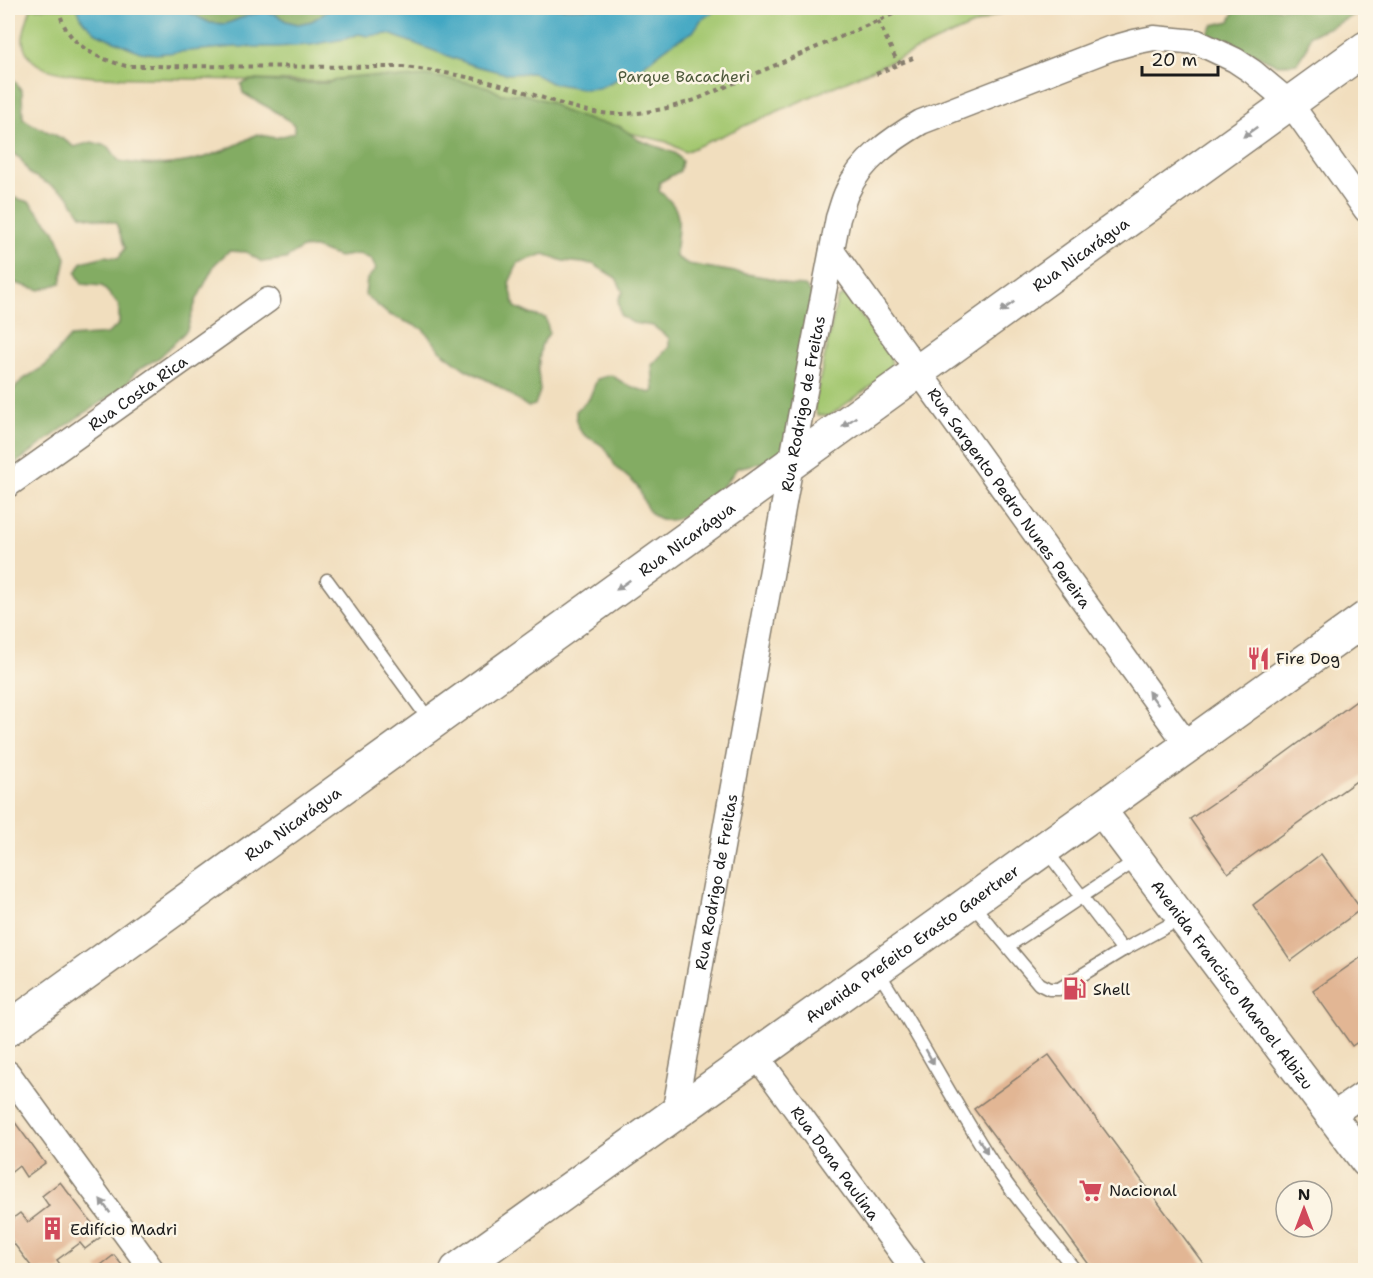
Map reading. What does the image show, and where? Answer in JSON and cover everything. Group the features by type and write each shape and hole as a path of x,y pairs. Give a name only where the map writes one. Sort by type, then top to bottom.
{"main road":[{"name":"Rua Nicarágua","path":"8,1029 1365,48"},
{"name":"Avenida Prefeito Erasto Gaertner","path":"457,1270 1365,618"}],"street":[{"name":"Rua Rodrigo de Freitas","path":"674,1114 791,464 838,218 847,191 861,170 880,150 921,122 1109,49 1154,38 1197,42 1216,50 1244,66 1290,103 1365,210"},
{"name":"Rua Sargento Pedro Nunes Pereira","path":"832,251 1188,746"},
{"name":"Rua Costa Rica","path":"8,485 268,300"},
{"name":"Avenida Francisco Manoel Albizu","path":"1100,808 1365,1162"},
{"name":"Rua Dona Paulina","path":"756,1055 914,1270"},
{"path":"8,1073 152,1270"},
{"path":"1331,1116 1365,1092"}],"lane":[{"path":"327,580 431,723"},
{"path":"1045,848 1123,950"},
{"path":"1008,946 1138,859"},
{"path":"970,902 1039,984 1048,989 1059,989 1182,918"},
{"path":"877,969 908,1017 952,1097 1004,1178 1075,1270"}],"path":[{"path":"59,8 62,23 67,33 76,42 91,53 126,66 403,67 472,78 588,111 616,114 668,109 695,100 907,8"},
{"path":"878,21 900,63"},
{"path":"876,74 913,58"}],"green space":[{"name":"Parque Bacacheri","path":"31,8 1012,8 685,152 667,142 468,94 400,83 94,77 61,73 40,66 26,51 23,36"},
{"path":"180,8 330,8 312,21 298,24 286,21 275,14 249,15 226,24 210,23"},
{"path":"1236,8 1365,9 1310,35 1307,48 1297,63 1278,65 1248,51 1218,42 1208,33 1213,25 1230,21"},
{"path":"8,72 22,91 23,118 62,138 74,147 92,142 109,147 119,161 138,164 156,165 190,161 224,151 257,134 275,138 294,133 294,125 288,120 243,93 241,84 252,80 327,83 346,77 430,76 488,87 501,94 523,94 550,102 563,111 592,121 619,126 639,140 675,153 682,161 680,171 660,182 659,191 672,203 678,217 676,257 688,264 805,286 812,294 790,444 770,465 759,463 737,468 721,488 697,509 672,520 660,518 649,511 637,486 616,467 603,446 587,437 576,421 576,411 589,399 597,379 611,375 627,385 650,393 654,391 652,365 669,347 669,338 653,326 633,323 621,316 618,300 623,292 616,278 593,264 563,261 544,254 518,263 509,283 515,307 546,318 549,333 541,346 538,370 540,391 535,405 528,407 495,384 465,369 442,352 423,329 388,314 365,295 367,279 376,269 371,259 359,254 339,257 315,248 302,248 286,259 262,262 246,252 229,251 215,264 196,301 187,330 160,357 136,371 124,388 78,417 8,469 8,396 22,380 45,366 70,337 107,334 119,324 119,305 102,286 82,284 76,273 82,262 105,256 119,258 125,248 116,223 81,215 67,194 30,174 20,158 8,151"},
{"path":"8,196 29,202 55,231 66,258 61,283 40,290 15,283 8,272"},
{"path":"843,295 847,296 891,357 892,371 829,416 817,415 814,406 837,300"}],"water":[{"path":"77,8 180,8 210,23 226,24 249,15 265,12 298,24 312,21 330,8 719,8 701,20 693,32 674,42 640,68 599,88 585,89 551,83 533,73 507,74 472,65 389,34 367,36 359,34 311,45 235,47 156,54 140,52 96,33 83,21"}],"building":[{"path":"1366,694 1366,774 1228,873 1190,819"},
{"path":"1321,854 1361,909 1291,961 1253,905"},
{"path":"1366,954 1366,1036 1352,1046 1313,991"},
{"name":"Nacional","path":"1049,1055 1208,1270 1093,1270 974,1109"},
{"path":"8,1113 45,1163 26,1177 19,1166 8,1175"},
{"name":"Edifício Madri","path":"60,1182 102,1236 85,1249 80,1243 57,1260 62,1267 57,1270 34,1270 8,1236 8,1222 20,1213 28,1222 49,1206 42,1196"},
{"path":"114,1255 126,1270 99,1270 97,1268"}],"place":[{"name":"Fire Dog","path":"1258,658"},
{"name":"Shell","path":"1075,989"},
{"name":"Nacional","path":"1091,1190"},
{"name":"Edifício Madri","path":"52,1229"}]}
